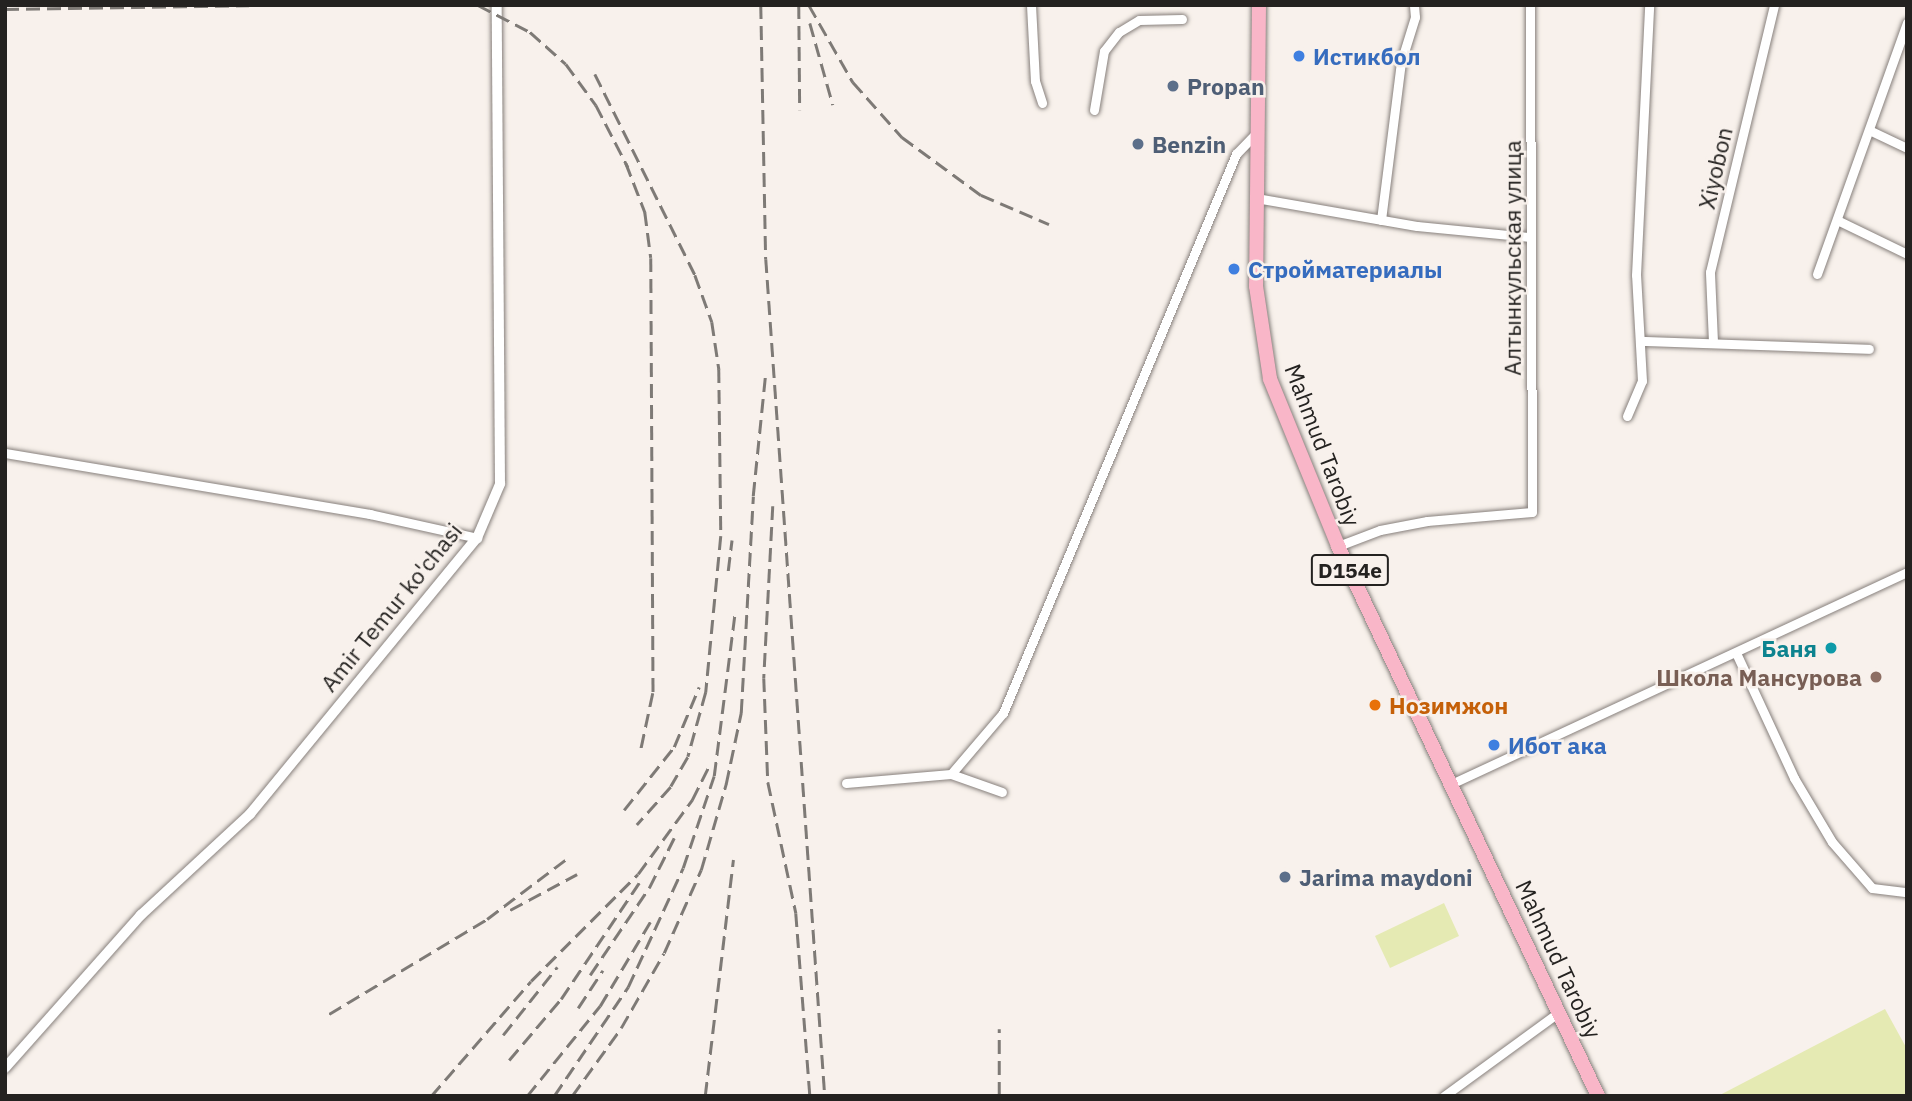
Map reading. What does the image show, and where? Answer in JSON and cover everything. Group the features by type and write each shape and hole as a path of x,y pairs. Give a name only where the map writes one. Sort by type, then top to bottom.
{"main road":[{"name":"Mahmud Tarobiy","path":"1259,5 1256,286 1269,379 1339,546 1598,1096"}],"street":[{"name":"Amir Temur ko'chasi","path":"5,1068 141,915 250,814 477,538 500,484 498,5"},
{"path":"1031,5 1034,81 1042,103"},
{"path":"1381,220 1401,62 1415,17 1415,5"},
{"name":"Алтынкульская улица","path":"1339,546 1380,530 1427,522 1532,512 1530,5"},
{"path":"1627,416 1642,382 1643,341 1636,275 1649,5"},
{"name":"Xiyobon","path":"1713,342 1710,272 1774,5"},
{"path":"1094,110 1104,51 1119,32 1139,20 1182,19"},
{"path":"1817,274 1906,28"},
{"path":"1869,130 1907,148"},
{"path":"951,774 1003,713 1236,154 1256,133"},
{"path":"1256,198 1381,220 1530,237"},
{"path":"1837,220 1907,254"},
{"path":"1643,341 1713,342 1799,349 1869,349"},
{"path":"5,453 370,514 477,538"},
{"path":"1451,784 1737,655 1907,572"},
{"path":"1737,655 1794,778 1832,842 1872,888 1907,891"},
{"path":"846,783 951,774 1002,792"},
{"path":"1444,1096 1559,1013"}],"green space":[{"path":"1444,903 1459,936 1390,968 1375,936"},
{"path":"1885,1009 1907,1049 1907,1096 1718,1096"}],"railway":[{"path":"5,9 249,5"},
{"path":"478,5 530,32 566,64 596,105 628,167"},
{"path":"761,5 766,259 825,1096"},
{"path":"799,5 800,110"},
{"path":"809,5 853,82 902,137 981,195 1049,224"},
{"path":"810,23 833,105"},
{"path":"595,74 695,275 712,322 719,369 721,536 706,692 688,757 671,787 637,825"},
{"path":"626,163 645,212 651,258 653,693 640,754"},
{"path":"572,1096 621,1028 664,953 701,870 726,784 741,713 753,496 765,377"},
{"path":"773,506 764,678 768,782 796,913 810,1096"},
{"path":"728,571 732,540"},
{"path":"554,1096 628,987 683,868 714,776 735,611"},
{"path":"624,810 674,747 699,687"},
{"path":"431,1096 531,981 638,874 692,800 710,764"},
{"path":"590,975 649,888 674,838"},
{"path":"329,1014 487,919 565,860"},
{"path":"705,1096 733,860"},
{"path":"510,910 577,874"},
{"path":"509,1060 561,999 639,883"},
{"path":"527,1096 600,1006 650,922"},
{"path":"503,1035 557,967"},
{"path":"578,1008 603,970"},
{"path":"999,1029 999,1096"}],"place":[{"name":"Истикбол","path":"1299,56"},
{"name":"Propan","path":"1173,86"},
{"name":"Benzin","path":"1138,144"},
{"name":"Стройматериалы","path":"1234,269"},
{"name":"Баня","path":"1831,648"},
{"name":"Школа Мансурова","path":"1876,677"},
{"name":"Нозимжон","path":"1375,705"},
{"name":"Ибот ака","path":"1494,745"},
{"name":"Jarima maydoni","path":"1285,877"}]}
